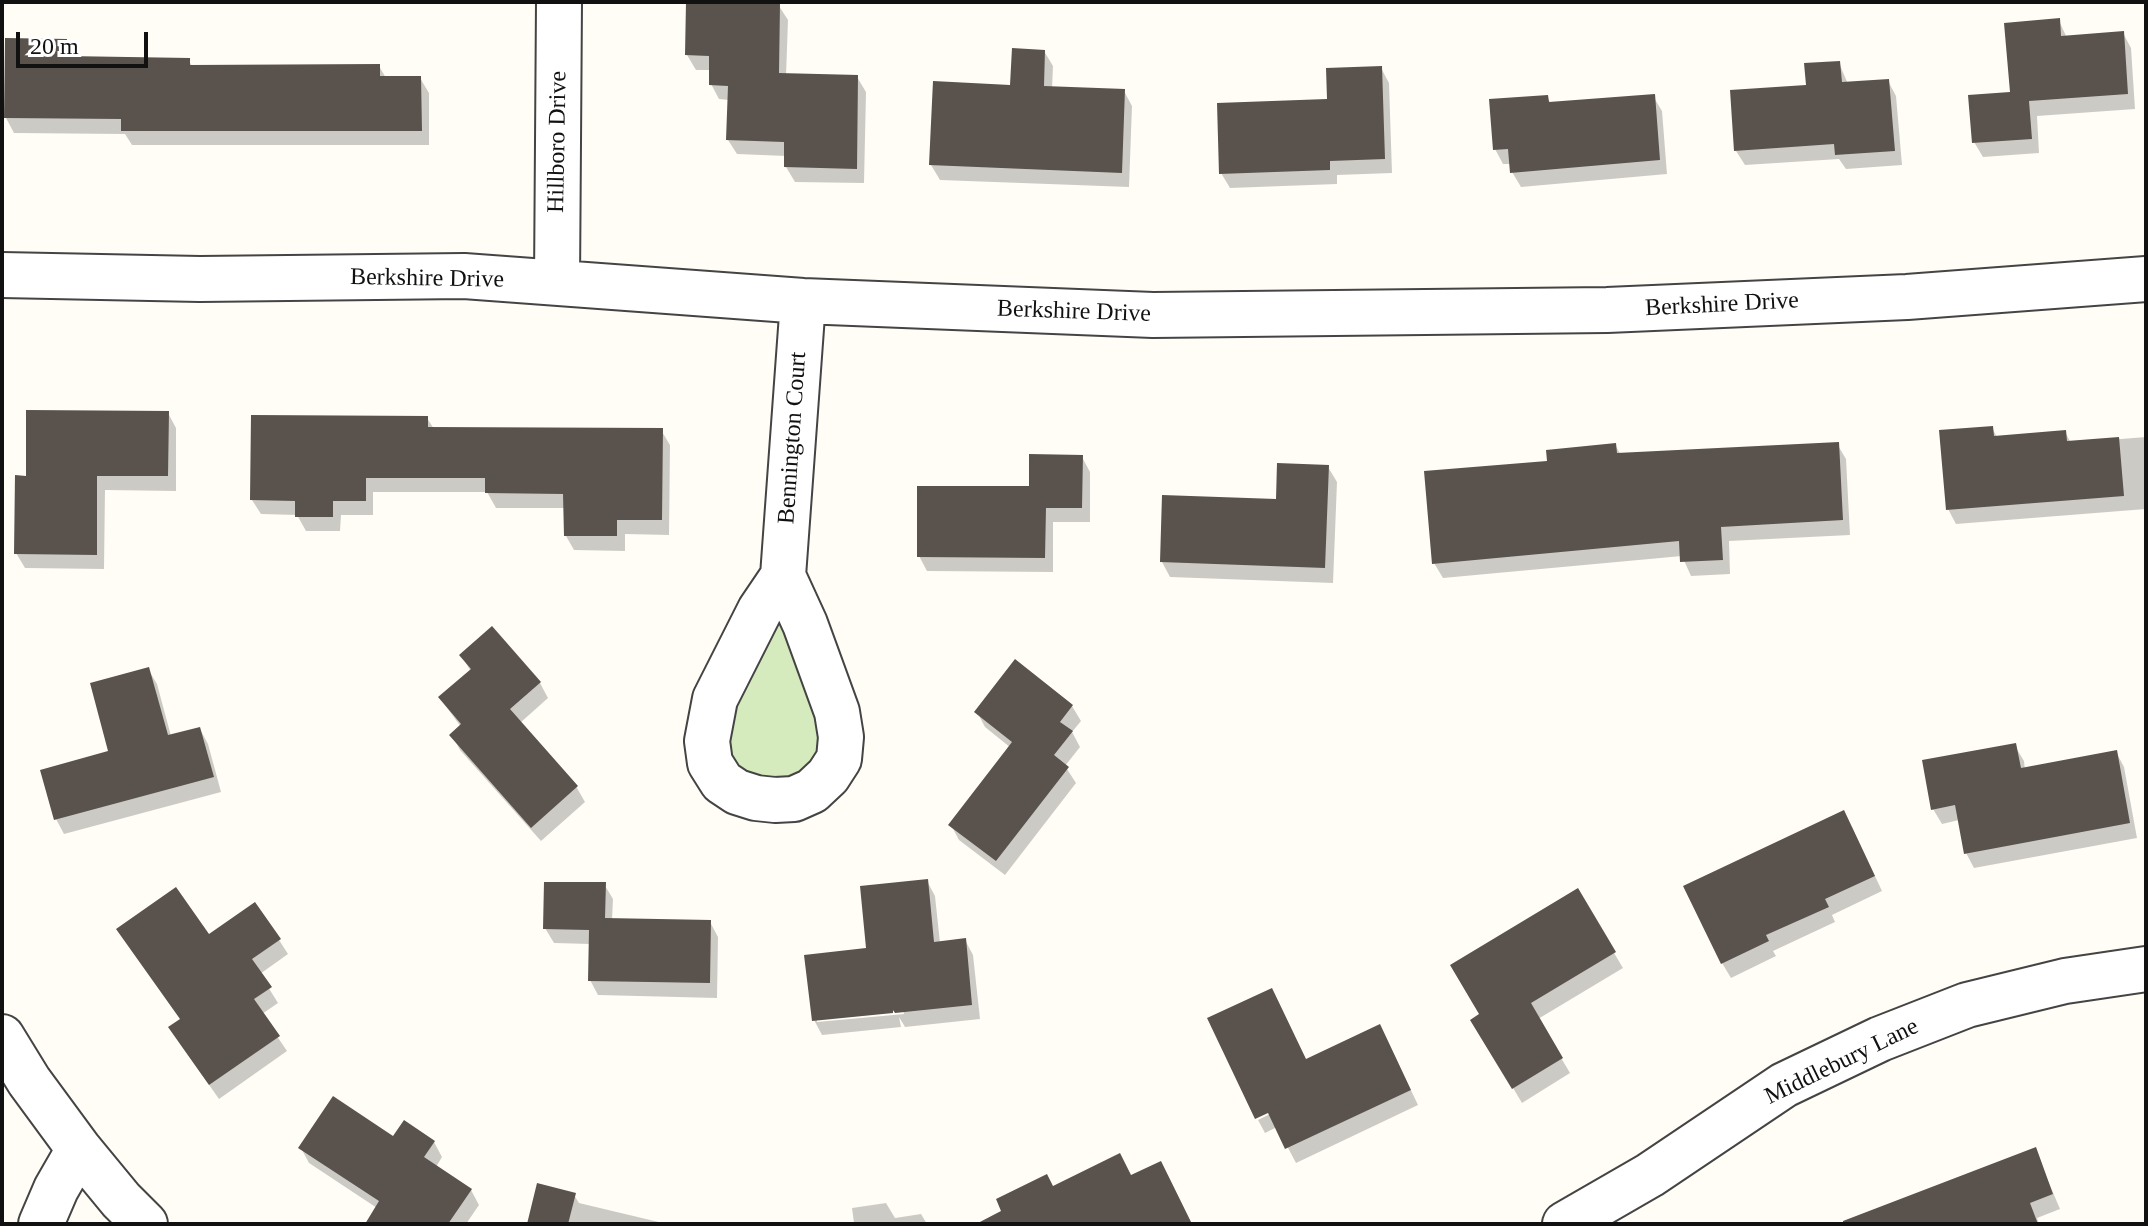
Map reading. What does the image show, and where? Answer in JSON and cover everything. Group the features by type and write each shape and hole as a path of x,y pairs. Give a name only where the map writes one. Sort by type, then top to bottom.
{"street":[{"name":"Hillboro Drive","path":"557,282 559,2"},
{"name":"Berkshire Drive","path":"2,275 200,279 464,276 803,301 1153,315 1607,310 1907,297 2146,279"},
{"name":"Bennington Court","path":"783,576 760,610 715,699 707,741 710,763 722,782 737,792 775,800 794,799 812,791 828,776 839,759 841,737 837,712 805,624 783,576 803,301"},
{"name":"Middlebury Lane","path":"1565,1224 1650,1175 1784,1085 1880,1039 1967,1005 2065,981 2146,969"},
{"path":"2,1037 29,1081 79,1149 145,1224"},
{"path":"41,1224 56,1189 79,1149"}],"green space":[{"path":"785,623 821,729 823,744 808,773 760,785 732,764 726,727 774,624"}],"building":[{"path":"686,2 780,4 779,73 858,75 857,169 784,167 784,142 726,140 728,86 709,85 709,56 685,55"},
{"path":"2060,18 2061,36 2124,31 2128,94 2029,101 2032,139 1972,143 1968,95 2010,92 2004,23"},
{"path":"5,38 67,39 66,56 190,58 190,65 380,64 380,76 421,76 422,131 121,131 121,119 4,118"},
{"path":"1012,48 1045,50 1044,86 1125,89 1122,173 929,165 933,81 1010,85"},
{"path":"1840,61 1842,82 1889,79 1895,151 1835,155 1834,144 1734,151 1730,90 1806,85 1804,63"},
{"path":"1382,66 1385,159 1330,161 1330,170 1219,174 1217,103 1327,99 1326,68"},
{"path":"1655,94 1660,160 1510,173 1508,149 1493,150 1489,99 1548,95 1549,102"},
{"path":"26,410 169,411 168,476 97,476 97,555 14,554 15,475 26,476"},
{"path":"251,415 428,416 428,427 663,428 662,520 617,520 617,536 564,536 563,494 485,493 485,478 366,478 366,501 333,501 333,517 295,517 295,501 250,500"},
{"path":"1993,426 1994,436 2066,430 2067,441 2119,437 2124,496 1946,510 1939,430"},
{"path":"1839,442 1843,520 1721,527 1723,560 1680,562 1679,541 1432,564 1424,471 1547,461 1546,450 1616,443 1617,453"},
{"path":"1029,454 1083,455 1082,508 1046,508 1045,558 917,557 917,486 1029,486"},
{"path":"1277,463 1329,465 1325,568 1160,562 1162,495 1276,499"},
{"path":"492,626 541,682 510,709 578,786 531,828 449,735 461,724 438,697 471,669 459,655"},
{"path":"1015,659 1073,705 1060,722 1073,731 1054,755 1069,767 996,861 948,825 1012,742 974,712"},
{"path":"149,667 168,735 200,727 214,777 54,820 40,770 108,751 90,683"},
{"path":"2016,743 2021,768 2117,750 2130,823 1964,854 1955,805 1931,810 1922,760"},
{"path":"1844,810 1875,876 1825,899 1829,907 1766,935 1769,941 1721,964 1683,886"},
{"path":"928,879 934,942 966,938 972,1005 895,1013 893,1010 893,1013 812,1021 804,955 866,948 860,886"},
{"path":"544,882 606,882 605,918 711,920 710,983 588,981 589,930 543,929"},
{"path":"176,887 209,934 255,902 281,939 252,959 272,987 254,999 280,1036 209,1085 168,1027 180,1019 116,929"},
{"path":"1578,888 1616,952 1531,1003 1563,1058 1512,1089 1470,1020 1479,1014 1450,965"},
{"path":"1272,988 1306,1059 1380,1024 1411,1090 1285,1149 1268,1113 1255,1119 1207,1018"},
{"path":"333,1096 393,1136 404,1120 435,1141 424,1157 472,1189 448,1224 365,1224 379,1201 298,1148"},
{"path":"2036,1147 2053,1194 2030,1203 2038,1224 1843,1224 1843,1221"},
{"path":"1120,1153 1131,1175 1161,1161 1192,1224 976,1224 1001,1211 996,1199 1047,1174 1053,1186"},
{"path":"537,1183 576,1193 568,1224 527,1224"}]}
